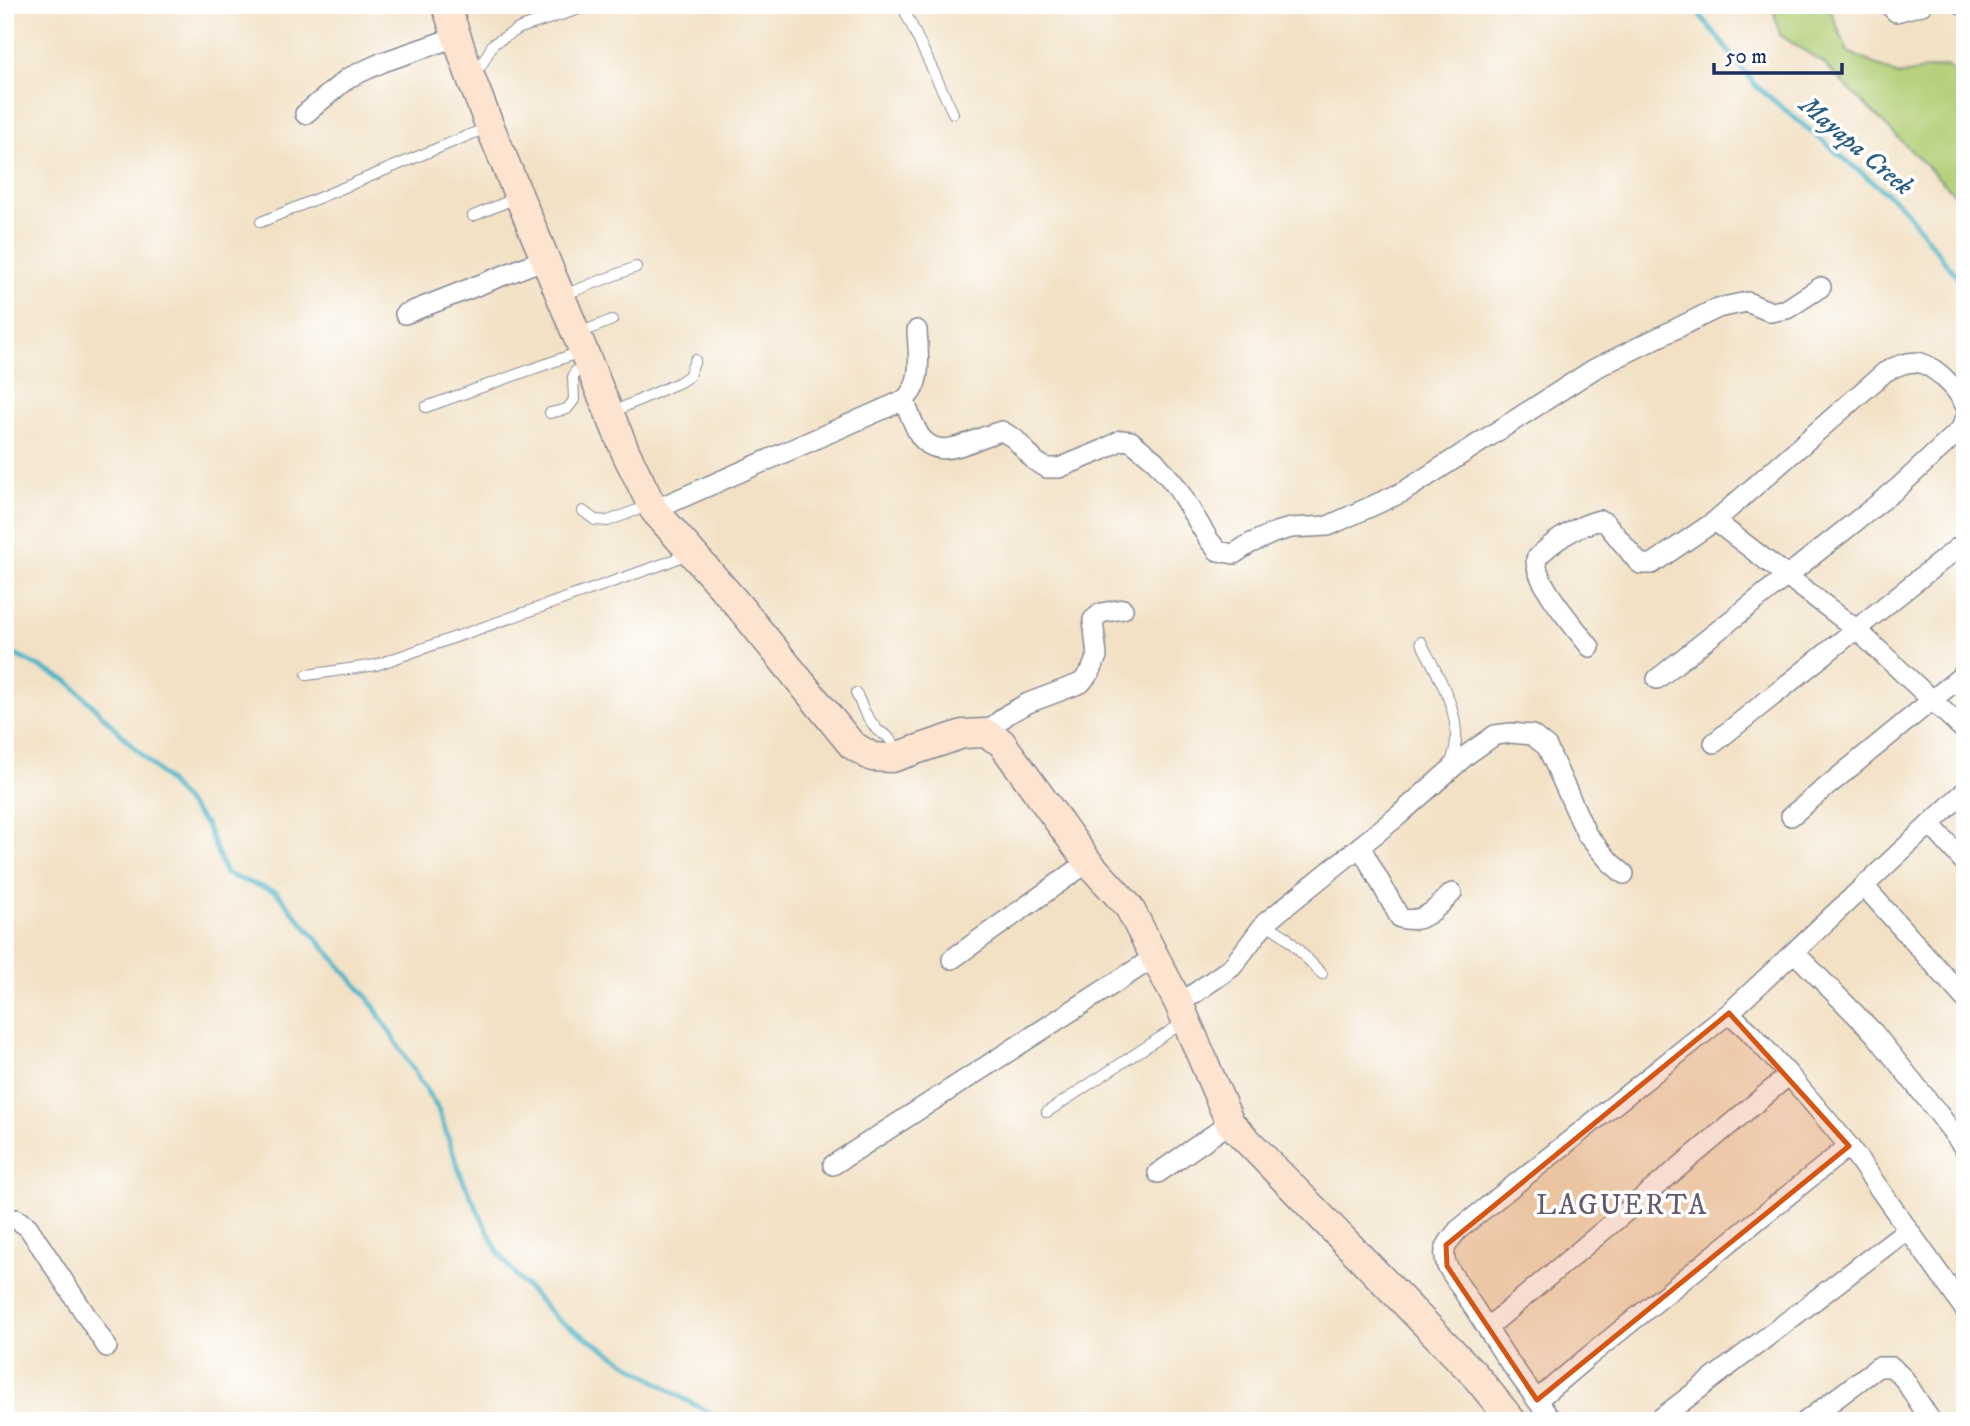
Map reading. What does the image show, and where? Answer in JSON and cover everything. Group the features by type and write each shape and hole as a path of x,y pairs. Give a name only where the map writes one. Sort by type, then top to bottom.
{"street":[{"path":"446,5 490,127 626,453 652,507 852,745 872,757 892,758 962,734 985,733 1002,742 1088,862 1129,907 1183,1012 1230,1123 1474,1374 1512,1421"},
{"path":"1889,5 1896,12 1922,5"},
{"path":"305,114 348,78 383,62 456,37"},
{"path":"405,314 545,259"},
{"path":"904,400 920,435 931,447 946,450 1002,431 1015,439 1035,461 1046,468 1059,468 1104,450 1121,440 1131,441 1155,461 1176,486 1218,551 1234,554 1276,532 1291,527 1328,526 1403,492 1594,369 1718,308 1747,302 1771,312 1787,309 1821,287"},
{"path":"652,507 904,400 915,387 917,379 917,330"},
{"path":"1590,647 1546,588 1535,568 1536,559 1543,551 1569,534 1600,520 1637,562 1652,564 1715,521 1885,372 1900,363 1917,361 1928,364 1954,387 1965,405"},
{"path":"1657,679 1899,487 1960,430 1965,420"},
{"path":"1715,521 1856,629 1965,731"},
{"path":"1714,743 1965,542"},
{"path":"985,733 1008,713 1081,683 1091,671 1097,656 1093,620 1101,613 1123,609"},
{"path":"1791,816 1965,673"},
{"path":"1183,1012 1232,967 1265,923 1468,754 1495,735 1532,735 1547,747 1587,835 1624,874"},
{"path":"1552,1421 1447,1266 1444,1256 1446,1245 1458,1230 1729,1013 1965,792"},
{"path":"1930,824 1965,863"},
{"path":"1360,846 1400,918 1419,920 1452,894"},
{"path":"952,958 1088,862"},
{"path":"1864,886 1965,999"},
{"path":"1794,952 1874,1033 1965,1149"},
{"path":"833,1165 1155,957"},
{"path":"1729,1013 1789,1075 1849,1146 1965,1310"},
{"path":"1487,1328 1789,1075"},
{"path":"1158,1173 1230,1123"},
{"path":"1537,1400 1849,1146"},
{"path":"5,1221 16,1219 28,1227 107,1348"},
{"path":"1657,1421 1908,1229"},
{"path":"1806,1421 1878,1367 1892,1367 1904,1379 1931,1421"}],"lane":[{"path":"469,73 481,66 493,44 520,28 592,5"},
{"path":"902,5 953,113"},
{"path":"261,222 490,127"},
{"path":"473,216 520,197"},
{"path":"561,296 636,267"},
{"path":"550,413 567,409 574,400 573,377 583,350 612,320"},
{"path":"426,407 583,350"},
{"path":"609,413 680,382 689,376 695,360"},
{"path":"583,511 595,520 608,521 652,507"},
{"path":"307,676 376,665 653,568 691,552"},
{"path":"1421,642 1447,695 1455,721 1453,758 1446,774"},
{"path":"856,693 865,713 877,730 894,743 900,756"},
{"path":"1265,923 1285,936 1322,974"},
{"path":"1047,1112 1183,1012"}],"highlighted area":[{"path":"1729,1013 1849,1146 1537,1400 1447,1266 1446,1245"}],"green space":[{"path":"1772,5 1828,5 1848,52 1898,75 1946,66 1965,79 1965,204 1822,62 1780,35"}],"waterway":[{"name":"Mayapa Creek","path":"1692,5 1756,86 1902,206 1965,287"},
{"path":"5,650 68,681 164,777 206,825 226,874 276,892 369,999 438,1109 462,1178 498,1252 517,1277 557,1319 684,1399 725,1421"}],"district":[{"name":"LAGUERTA","path":"1622,1204"}]}
